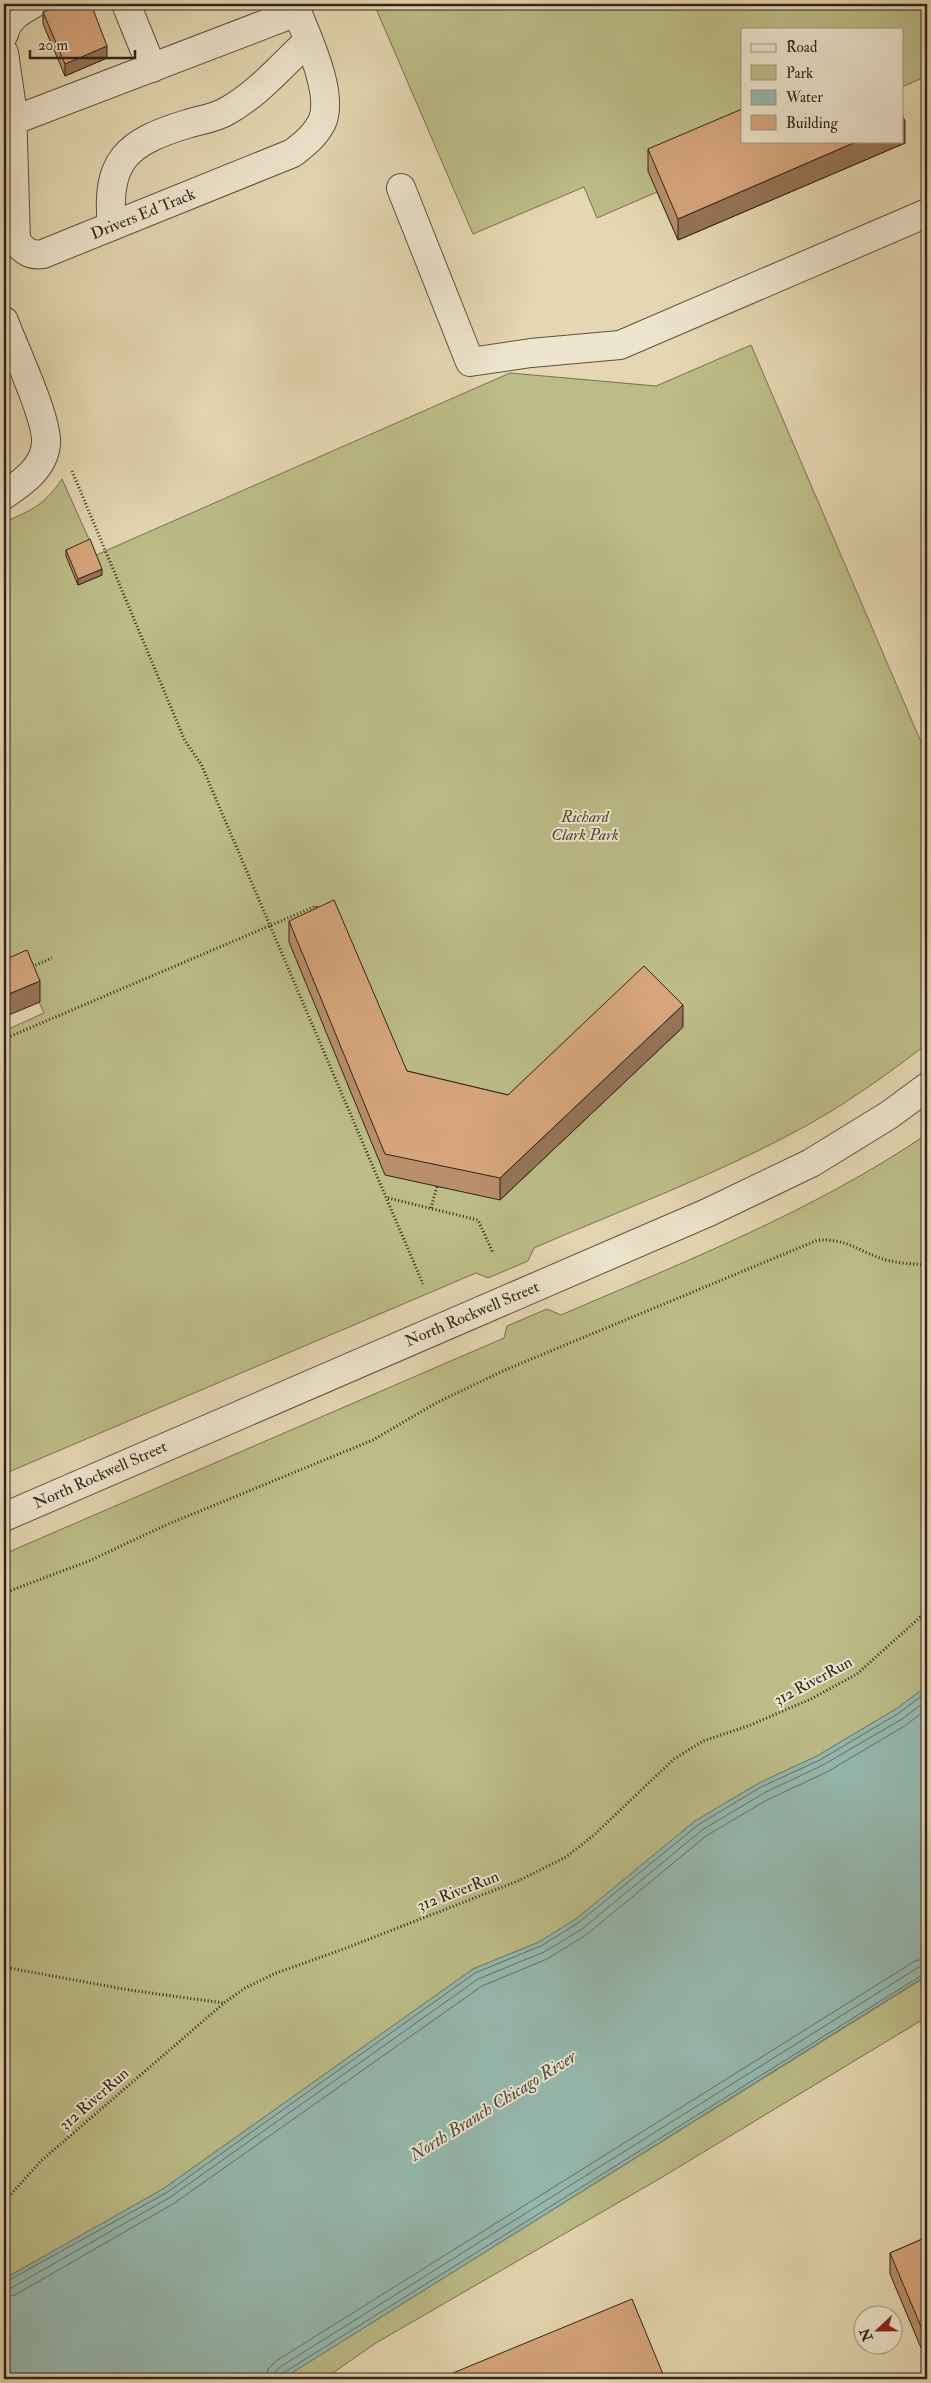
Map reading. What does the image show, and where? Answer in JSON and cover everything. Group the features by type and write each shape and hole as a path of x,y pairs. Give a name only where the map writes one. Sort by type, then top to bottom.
{"street":[{"path":"4,34 5,27 16,14 33,4"},
{"path":"126,4 152,68"},
{"path":"10,134 152,68 295,8"},
{"name":"Drivers Ed Track","path":"4,52 12,108 10,134 16,241 23,250 34,255 43,254 293,153 310,140 322,121 326,93 295,8"},
{"path":"112,226 109,202 111,184 123,157 146,138 225,113 252,96 308,42"},
{"path":"401,188 470,362 531,353 620,345 927,213"},
{"path":"4,321 44,423 46,444 39,464 24,481 4,494"},
{"name":"North Rockwell Street","path":"4,1517 709,1212 812,1163 889,1115 927,1087"}],"path":[{"path":"69,465 185,741 200,764 388,1197 423,1284"},
{"path":"4,1039 316,906 321,920"},
{"path":"21,971 52,958"},
{"path":"431,1208 437,1186"},
{"path":"388,1197 478,1220 493,1253"},
{"path":"4,1593 89,1562 166,1525 373,1440 436,1403 505,1370 818,1240 833,1239 846,1242 878,1258 927,1266"},
{"name":"312 RiverRun","path":"5,2199 41,2161 224,2003 245,1988 276,1973 518,1882 566,1857 594,1835 674,1759 703,1741 757,1722 811,1699 857,1674 927,1611"},
{"path":"4,1967 128,1990 224,2003"}],"green space":[{"path":"374,4 927,4 927,76 904,86 904,28 741,28 741,142 905,143 678,240 657,192 597,218 584,187 473,234"},
{"name":"Richard Clark Park","path":"751,345 927,756 927,1044 861,1092 809,1124 760,1150 696,1180 534,1248 528,1261 488,1278 476,1273 4,1474 4,1031 44,1013 39,1002 4,1017 4,522 37,506 62,479 96,555 510,373 656,386"},
{"path":"927,1134 927,1686 896,1709 817,1756 759,1783 695,1821 576,1919 539,1942 473,1969 163,2189 4,2279 4,1554 504,1338 507,1326 547,1309 561,1315 749,1233 840,1187 884,1162"},
{"path":"927,1976 927,2017 659,2179 376,2343 324,2379 282,2379"}],"water":[{"name":"North Branch Chicago River","path":"927,1686 927,1975 282,2379 4,2379 4,2279 163,2189 473,1969 539,1942 576,1919 695,1821 759,1783 817,1756 896,1709"}],"building":[{"path":"64,4 91,4 107,46 65,64 43,12"},
{"path":"741,109 741,142 856,142 678,219 648,149"},
{"path":"90,539 102,569 78,579 66,550"},
{"path":"334,900 407,1071 508,1095 644,966 683,1005 500,1178 385,1154 289,921"},
{"path":"27,950 40,981 4,996 4,960"},
{"path":"927,2237 927,2341 890,2253"},
{"path":"632,2299 665,2379 455,2379 453,2373"}]}
